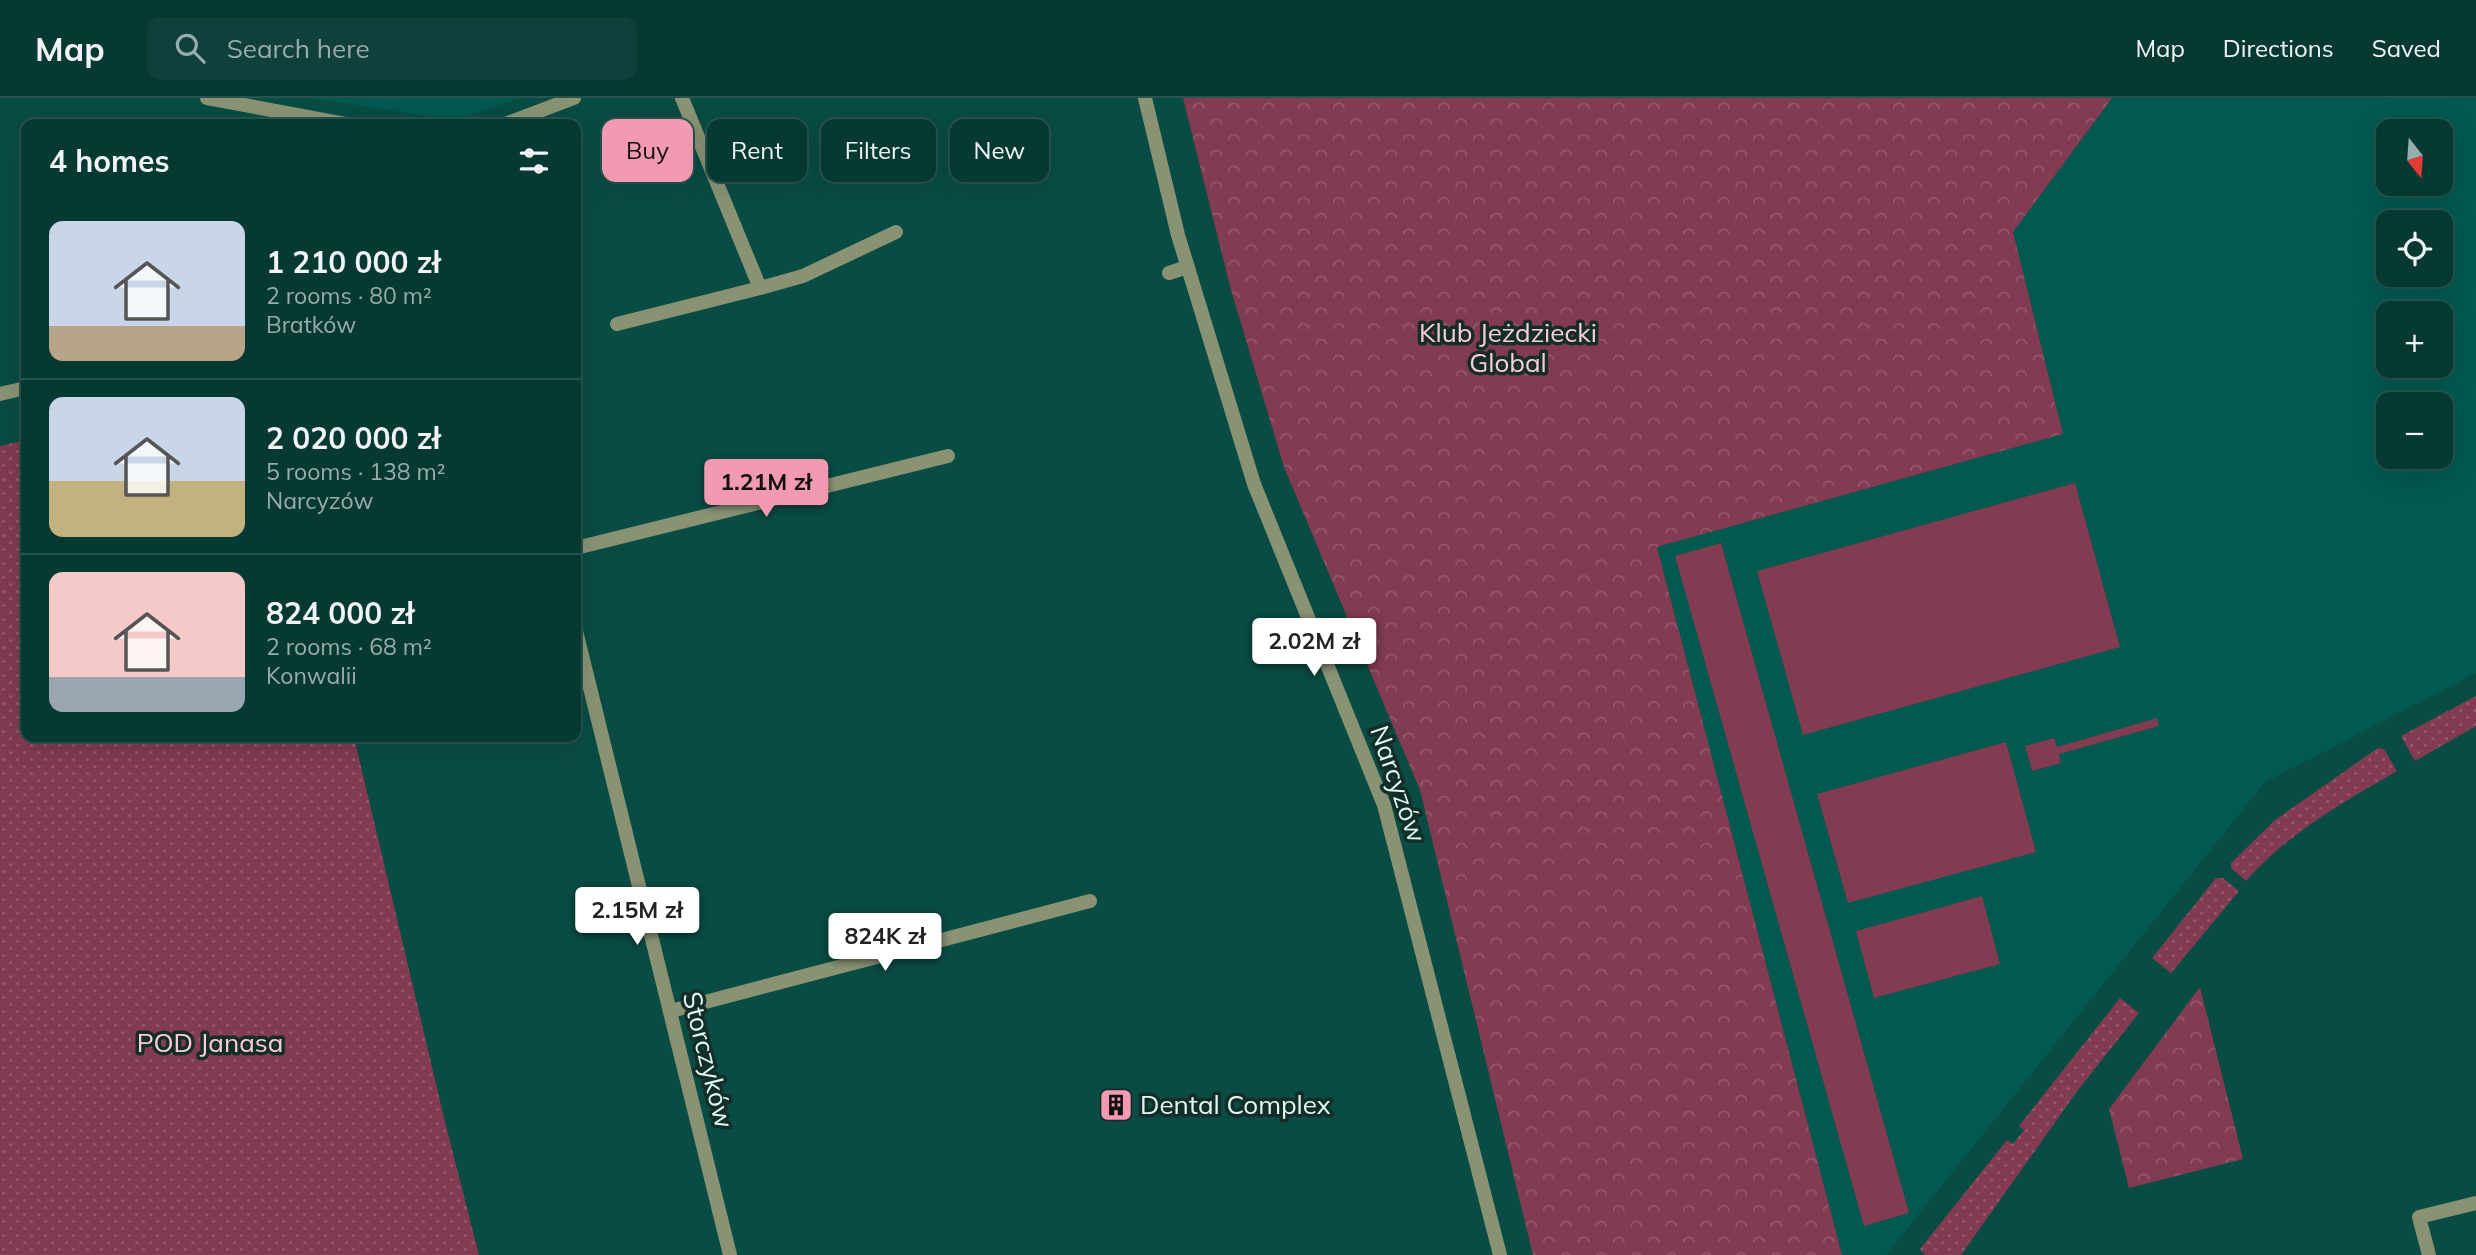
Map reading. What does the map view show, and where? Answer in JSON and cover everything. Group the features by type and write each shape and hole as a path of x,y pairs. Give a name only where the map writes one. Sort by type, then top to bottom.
{"street":[{"path":"207,98 318,119"},
{"path":"518,119 574,98"},
{"path":"682,98 760,288"},
{"name":"Narcyzów","path":"1145,98 1187,267 1254,484 1384,805 1500,1255"},
{"path":"617,324 803,276 896,232"},
{"path":"1169,273 1187,267"},
{"path":"0,394 21,389"},
{"path":"581,547 948,456"},
{"name":"Storczyków","path":"581,651 730,1255"},
{"path":"671,1011 1090,901"},
{"path":"2429,1255 2419,1217 2476,1203"}],"shaded area":[{"path":"310,98 520,98 458,119"},
{"path":"2112,98 2476,98 2476,673 2264,783 1886,1255 1842,1255 1657,547 2063,434 2012,232"}],"green space":[{"name":"Klub Jeżdziecki Global","path":"1183,98 2112,98 2013,232 2063,434 1657,547 1842,1255 1533,1255 1420,790 1284,467 1231,290"},
{"name":"POD Janasa","path":"21,441 21,742 355,742 479,1255 0,1255 0,446"},
{"path":"2075,483 2120,647 1803,735 1757,571"},
{"path":"1721,543 1909,1213 1864,1226 1675,556"},
{"path":"2476,696 2476,726 2415,761 2401,736"},
{"path":"2157,718 2159,726 2059,754 2061,763 2032,771 2025,746 2054,738 2057,747"},
{"path":"2006,742 2036,852 1848,903 1817,794"},
{"path":"2378,748 2384,749 2397,771 2336,807 2298,834 2246,881 2231,868 2231,863 2275,820"},
{"path":"2216,878 2223,878 2239,891 2171,973 2152,958"},
{"path":"1982,896 2000,964 1874,998 1856,931"},
{"path":"2200,987 2243,1159 2129,1188 2109,1109"},
{"path":"2120,998 2139,1013 2078,1090 1961,1255 1925,1255 1920,1249 2007,1140 2013,1144 2024,1130 2019,1126"}],"place":[{"name":"Dental Complex","path":"1116,1105"}]}
